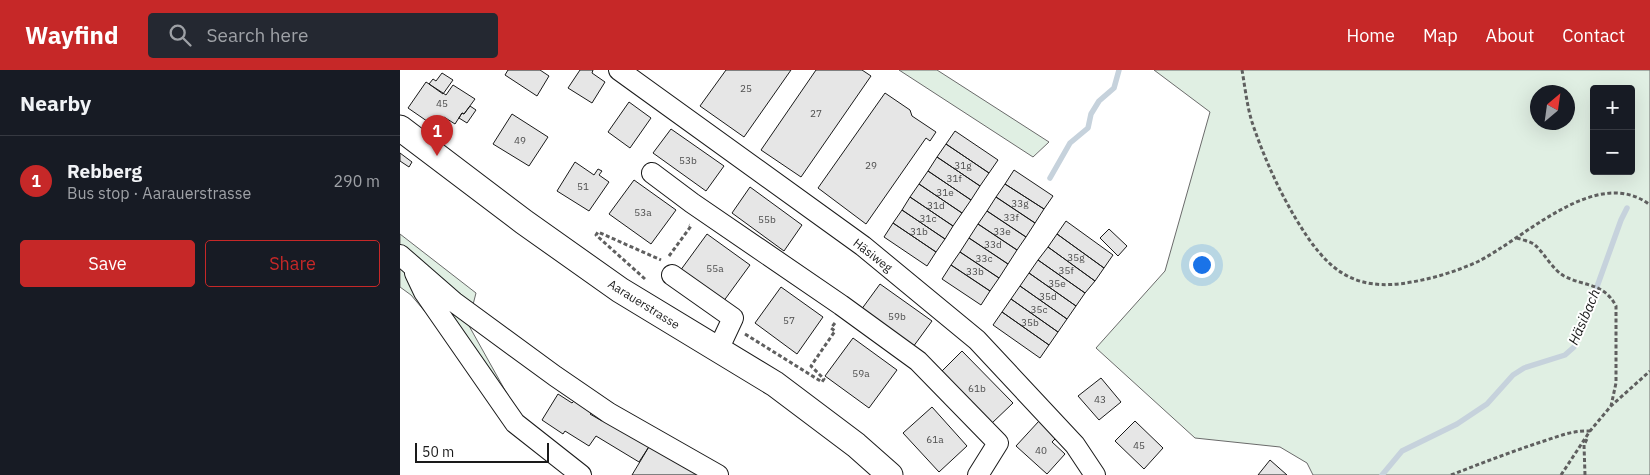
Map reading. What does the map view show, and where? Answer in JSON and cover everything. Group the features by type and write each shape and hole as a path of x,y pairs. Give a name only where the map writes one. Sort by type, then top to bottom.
{"main road":[{"name":"Aarauerstrasse","path":"400,128 524,222 620,290 774,384 856,445 890,475"}],"street":[{"name":"Häsiweg","path":"619,70 863,246 977,340 1075,444 1095,475"},
{"path":"652,173 918,361 998,443 978,475"},
{"path":"405,258 424,292 515,423 582,475"},
{"path":"405,258 454,302 608,413 718,475"},
{"path":"672,275 733,318 718,350"}],"path":[{"path":"1242,70 1252,121 1286,201 1304,231 1321,254 1334,267 1350,278 1364,283 1380,285 1397,284 1429,279 1478,261 1561,209 1595,196 1615,193 1630,194 1637,196 1650,205"},
{"path":"644,305 654,287 596,234 598,232 666,262 691,226 686,222 690,218 684,214 692,203"},
{"path":"1517,238 1534,244 1559,273 1592,284 1611,297 1616,306 1616,382 1611,406"},
{"path":"730,324 822,382 824,379 811,366 835,331 831,328 835,323 829,319 840,305"},
{"path":"1561,475 1590,431 1611,406 1650,371"},
{"path":"1451,475 1510,452 1580,430 1590,431"},
{"path":"1585,475 1584,445 1590,431"}],"green space":[{"path":"899,70 937,70 1049,142 1033,157"},
{"path":"1154,70 1650,70 1650,475 1313,475 1307,463 1280,447 1195,438 1096,348 1165,271 1210,112"},
{"path":"400,234 476,293 468,324 506,392 501,402 411,295 400,287"}],"building":[{"path":"508,70 540,70 549,76 537,96 505,75"},
{"path":"580,70 593,70 592,73 605,82 592,103 568,88"},
{"path":"726,70 791,70 744,137 700,106"},
{"path":"816,70 862,70 871,76 801,177 761,150"},
{"path":"442,73 453,80 443,94 429,84 433,79 436,81"},
{"path":"426,82 446,95 453,85 475,99 455,124 444,117 437,128 408,108"},
{"path":"885,93 910,110 912,116 936,132 930,141 926,138 866,224 818,188"},
{"path":"629,102 651,118 630,148 608,132"},
{"path":"470,106 476,110 467,123 459,118"},
{"path":"512,114 548,137 529,166 493,144"},
{"path":"671,129 724,166 706,191 653,153"},
{"path":"955,131 998,160 989,173 946,144"},
{"path":"946,144 989,173 980,186 937,157"},
{"path":"400,153 412,162 409,167 400,161"},
{"path":"937,157 980,186 971,200 928,171"},
{"path":"575,162 594,175 598,169 602,171 599,175 609,182 589,211 557,191"},
{"path":"1014,170 1053,196 1044,209 1005,184"},
{"path":"928,171 971,200 962,213 919,184"},
{"path":"634,180 676,210 651,244 609,214"},
{"path":"919,184 962,213 953,226 910,197"},
{"path":"1005,184 1044,209 1035,223 996,197"},
{"path":"750,187 802,225 784,251 732,213"},
{"path":"910,197 953,226 945,239 902,210"},
{"path":"996,197 1035,223 1026,237 987,211"},
{"path":"902,210 945,239 936,252 893,223"},
{"path":"987,211 1026,237 1017,250 978,224"},
{"path":"1066,221 1113,255 1104,268 1057,234"},
{"path":"893,223 936,252 927,266 884,237"},
{"path":"978,224 1017,250 1008,264 969,238"},
{"path":"1109,229 1127,246 1118,256 1100,238"},
{"path":"707,234 750,265 723,302 680,271"},
{"path":"1057,234 1104,268 1095,281 1048,247"},
{"path":"969,238 1008,264 999,278 960,252"},
{"path":"1048,247 1095,281 1085,293 1038,260"},
{"path":"960,252 999,278 990,291 951,265"},
{"path":"1038,260 1085,293 1076,306 1029,273"},
{"path":"951,265 990,291 981,305 942,279"},
{"path":"1029,273 1076,306 1067,319 1020,286"},
{"path":"880,284 932,321 913,347 861,310"},
{"path":"1020,286 1067,319 1058,332 1011,299"},
{"path":"781,287 823,317 797,354 755,323"},
{"path":"1011,299 1058,332 1049,345 1002,312"},
{"path":"1002,312 1049,345 1040,358 993,325"},
{"path":"853,338 897,370 869,408 825,376"},
{"path":"962,351 1013,403 991,424 941,372"},
{"path":"1101,378 1121,402 1099,420 1078,396"},
{"path":"558,394 592,412 590,414 602,421 605,417 650,445 639,462 596,436 589,446 565,431 563,434 542,420"},
{"path":"932,407 967,446 939,472 903,433"},
{"path":"1039,421 1057,437 1052,442 1065,454 1047,474 1016,446"},
{"path":"1135,421 1163,448 1144,469 1115,441"},
{"path":"659,430 718,475 632,475"},
{"path":"1270,460 1287,475 1258,475"}],"waterway":[{"path":"1050,178 1070,143 1088,128 1091,114 1099,101 1114,88 1119,70"},
{"name":"Häsibach","path":"1382,475 1402,451 1457,424 1487,404 1513,375 1524,368 1565,355 1574,347 1627,208"}],"place":[{"name":"Rebberg","path":"437,156"}]}
